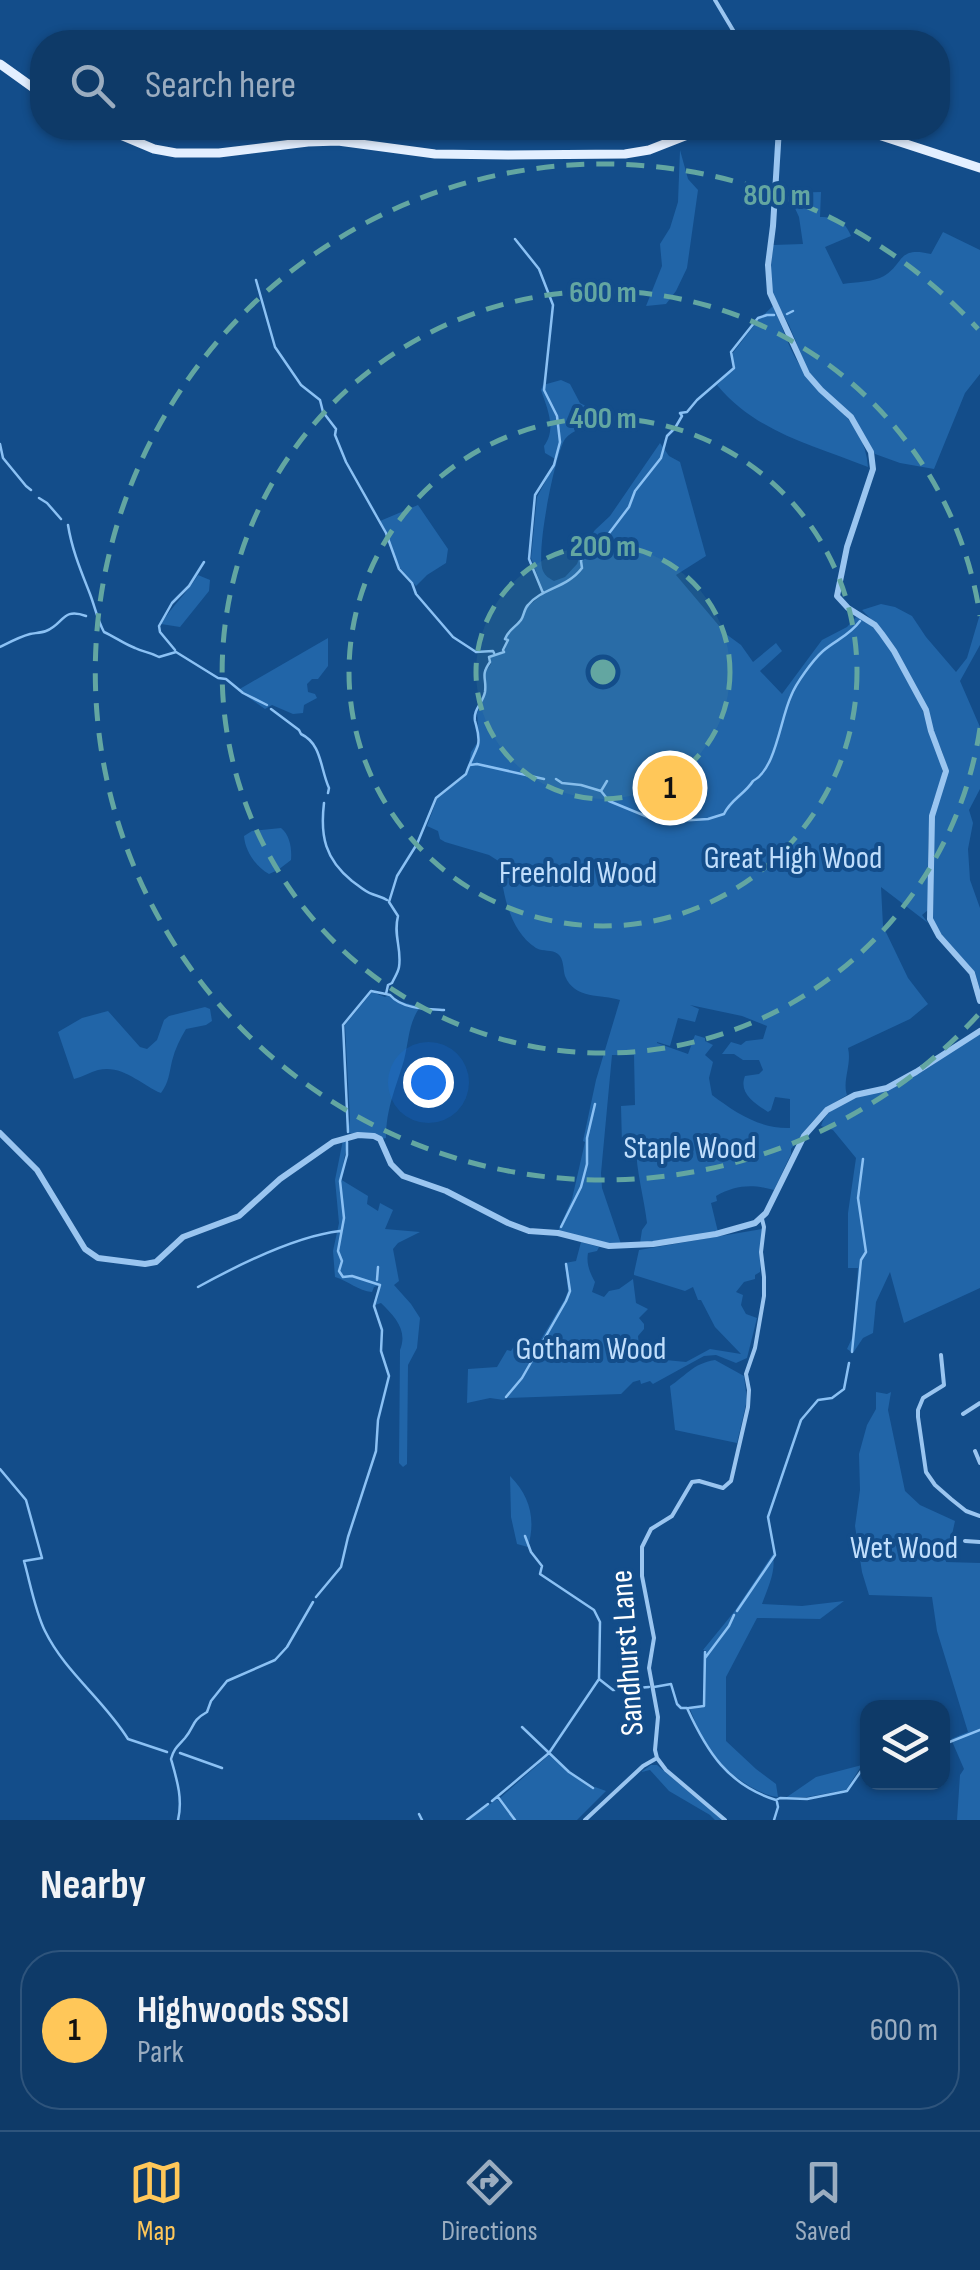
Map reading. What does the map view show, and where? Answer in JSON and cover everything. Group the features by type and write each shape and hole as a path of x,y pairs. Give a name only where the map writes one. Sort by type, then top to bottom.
{"main road":[{"path":"0,64 30,85"},
{"path":"133,140 176,153 218,153 338,141 435,154 492,155 625,154 675,140"},
{"path":"894,140 980,168"}],"street":[{"path":"716,0 733,30"},
{"path":"779,140 768,265 770,293 807,374 851,417 872,460 873,469 847,546 837,596 882,634 926,710 946,772 932,816 930,919 939,936 972,973 980,1000"},
{"path":"0,1134 37,1170 89,1253 98,1258 156,1262 182,1237 239,1216 280,1179 347,1136 380,1139 397,1171 410,1180 446,1190 529,1230 609,1246 697,1238 736,1230 762,1219 804,1136 827,1110 855,1096 887,1088 980,1031"},
{"name":"Sandhurst Lane","path":"725,1820 657,1758 658,1717 649,1668 653,1632 642,1576 642,1547 651,1529 672,1516 692,1482 723,1488 730,1481 748,1407 746,1374 764,1296 762,1219"},
{"path":"944,1360 944,1385 920,1402 924,1464 930,1479 963,1509 980,1516"},
{"path":"972,1418 966,1413 980,1403"},
{"path":"920,1435 928,1434"},
{"path":"975,1450 979,1460"},
{"path":"965,1541 977,1539"},
{"path":"586,1820 657,1758"}],"green space":[{"path":"680,150 688,179 698,190 687,268 666,304 646,306 662,266 660,244 678,202"},
{"path":"821,192 820,217 840,221 851,236 825,247 843,284 880,278 912,252 931,254 943,232 980,250 980,374 965,393 934,469 875,454 853,416 808,371 772,294 773,245 803,244 799,217 788,193"},
{"path":"773,306 799,364 859,436 868,467 767,426 717,385 735,367 732,354"},
{"path":"561,380 570,384 580,403 597,412 598,418 568,436 561,448 544,526 541,561 546,576 554,581 565,577 577,564 584,545 610,516 660,443 669,456 680,462 706,556 676,575 726,634 741,645 753,662 776,643 782,651 760,671 782,694 822,640 847,627 856,617 869,623 904,671 942,767 929,822 928,910 922,915 928,923 881,887 883,926 908,978 928,1004 910,1019 848,1048 847,1095 807,1128 791,1149 774,1190 744,1187 716,1196 717,1201 711,1203 718,1232 640,1243 647,1223 636,1145 622,1145 621,1106 635,1105 634,1055 612,1055 601,1173 602,1188 621,1244 611,1245 558,1231 572,1199 596,1080 620,1000 589,995 569,984 558,954 527,941 513,921 500,862 445,842 438,831 427,826 437,799 467,774 471,752 479,740 477,713 486,693 484,674 491,657 504,653 509,631 521,622 525,609 544,593 531,558 537,497 557,460 545,453 550,426 543,385","holes":["690,1005 742,1016 767,1026 763,1039 741,1045 731,1042 722,1054 759,1060 763,1070 745,1076 746,1093 768,1112 775,1097 790,1099 790,1128 758,1123 712,1095 709,1078 713,1062 705,1055 713,1045 705,1038 695,1035 688,1054 657,1043 670,1046 678,1018 695,1022 699,1009"]},
{"path":"418,505 448,549 446,563 416,586 400,568 380,521"},
{"path":"198,575 210,580 209,591 180,627 161,624 189,588"},
{"path":"881,604 912,616 956,672 967,658 980,614 980,645 960,681 980,727 980,789 969,810 973,823 968,849 970,880 980,908 980,990 975,972 944,939 933,920 934,816 948,772 929,715 877,625 862,610"},
{"path":"328,638 328,666 318,679 307,684 308,692 317,698 304,705 303,713 293,714 272,705 265,709 238,690"},
{"path":"281,828 290,842 291,860 269,874 252,858 244,836 252,831"},
{"path":"372,992 385,997 391,994 395,1000 420,1007 411,1026 386,1138 382,1139 369,1133 348,1133 345,1025"},
{"path":"210,1009 212,1021 186,1029 161,1093 116,1070 98,1070 74,1079 58,1032 82,1018 108,1011 140,1047 147,1049 157,1040 169,1016"},
{"path":"980,1034 980,1288 904,1323 890,1272 876,1302 873,1333 863,1338 853,1353 847,1349 853,1336 858,1268 848,1268 848,1213 856,1158 833,1130 821,1126 840,1105 905,1082"},
{"path":"343,1140 347,1145 340,1179 368,1196 367,1204 378,1211 380,1203 393,1210 385,1229 420,1232 393,1249 399,1281 394,1285 420,1318 417,1348 408,1365 407,1464 403,1467 399,1463 401,1330 381,1303 375,1305 380,1285 372,1292 335,1277 333,1251 339,1223 335,1180"},
{"name":"Gotham Wood","path":"762,1229 760,1272 736,1292 743,1295 741,1305 746,1314 757,1318 747,1358 736,1363 716,1355 704,1356 653,1384 633,1382 621,1394 490,1398 467,1403 468,1369 497,1367 517,1341 534,1351 565,1299 565,1263 576,1261 581,1242 599,1247 588,1253 595,1282 592,1292 604,1297 633,1279 636,1303 648,1309 639,1318 644,1329 638,1336 639,1347 645,1358 686,1362 710,1349 741,1354 715,1327 693,1287 685,1291 634,1273 639,1250"},
{"path":"715,1360 744,1376 747,1400 737,1443 675,1430 670,1386 695,1367"},
{"name":"Wet Wood","path":"876,1392 891,1392 888,1410 905,1491 920,1505 955,1521 946,1562 980,1563 980,1820 957,1820 960,1775 964,1769 951,1739 968,1732 937,1631 932,1597 869,1595 862,1572 855,1526 859,1454 876,1409"},
{"path":"510,1476 530,1508 528,1547 517,1544 511,1517"},
{"path":"773,1554 772,1573 762,1604 802,1606 844,1601 820,1619 757,1618 726,1677 726,1741 776,1784 778,1797 737,1778 712,1754 690,1709 705,1707 703,1650"},
{"path":"549,1755 592,1789 606,1791 577,1820 468,1820 497,1799 513,1818 500,1798"},
{"path":"657,1765 722,1820 715,1820 669,1791 650,1770 641,1772"},
{"path":"860,1766 846,1790 787,1797 816,1777"}],"waterway":[{"path":"515,239 539,269 553,305 544,390 557,416 560,442 554,465 535,495 529,559 543,593"},
{"path":"256,280 275,347 301,385 320,400 323,412 336,429 346,462 386,533 399,569 453,637 476,652 494,653"},
{"path":"787,314 793,311"},
{"path":"348,1132 343,1025 371,991 386,994 398,971 398,916 389,902 397,876 417,844 436,798 466,774 477,748 475,717 485,692 489,657 504,652 508,640 505,639 534,599 576,575 582,568 584,552 602,542 604,545 635,491 661,458 667,436 682,416 680,413 687,412 734,368 731,352 758,318 774,315"},
{"path":"0,444 3,458 31,490"},
{"path":"39,498 61,519"},
{"path":"68,525 104,632 159,657 176,652 267,705"},
{"path":"175,650 159,626 204,562"},
{"path":"0,647 46,631 68,615 86,616"},
{"path":"556,779 601,791 609,801 660,822 724,814 767,766 791,696 805,672 823,651 860,621"},
{"path":"271,709 313,744 328,793"},
{"path":"470,765 544,779"},
{"path":"601,791 607,781"},
{"path":"324,803 324,836 330,855 352,881 387,900"},
{"path":"386,994 408,1006 444,1010"},
{"path":"561,1227 581,1187 595,1104"},
{"path":"316,1597 341,1567 376,1451 378,1420 389,1376 374,1306 380,1285 343,1277 339,1271 344,1218 340,1181 347,1142"},
{"path":"852,1352 861,1260 866,1252 858,1198 863,1159"},
{"path":"198,1287 286,1245 340,1231"},
{"path":"506,1397 522,1378 566,1301 570,1291 566,1264"},
{"path":"377,1280 378,1267"},
{"path":"737,1611 775,1555 768,1517 801,1420 818,1400 832,1398 844,1389 849,1363"},
{"path":"0,1469 26,1500 42,1558 24,1561 38,1615 53,1646 128,1739 167,1752"},
{"path":"525,1536 542,1566 540,1574 594,1610 600,1622 599,1679"},
{"path":"178,1820 180,1797 171,1759 175,1750 227,1681 275,1660 313,1602"},
{"path":"705,1658 734,1615"},
{"path":"689,1708 704,1706 705,1652"},
{"path":"492,1801 549,1753 599,1679 613,1690 649,1687"},
{"path":"654,1687 671,1684 677,1704 687,1708 721,1765 759,1794 776,1800 807,1799 847,1791 860,1772"},
{"path":"522,1727 569,1772 593,1788"},
{"path":"950,1742 980,1730"},
{"path":"180,1753 222,1768"},
{"path":"498,1797 515,1820"},
{"path":"774,1820 777,1802"},
{"path":"467,1820 488,1804"},
{"path":"419,1814 422,1820"}],"place":[{"name":"Highwoods SSSI","path":"670,788"}],"park label":[{"name":"Great High Wood","path":"793,857"},
{"name":"Freehold Wood","path":"578,872"},
{"name":"Staple Wood","path":"690,1147"}]}
